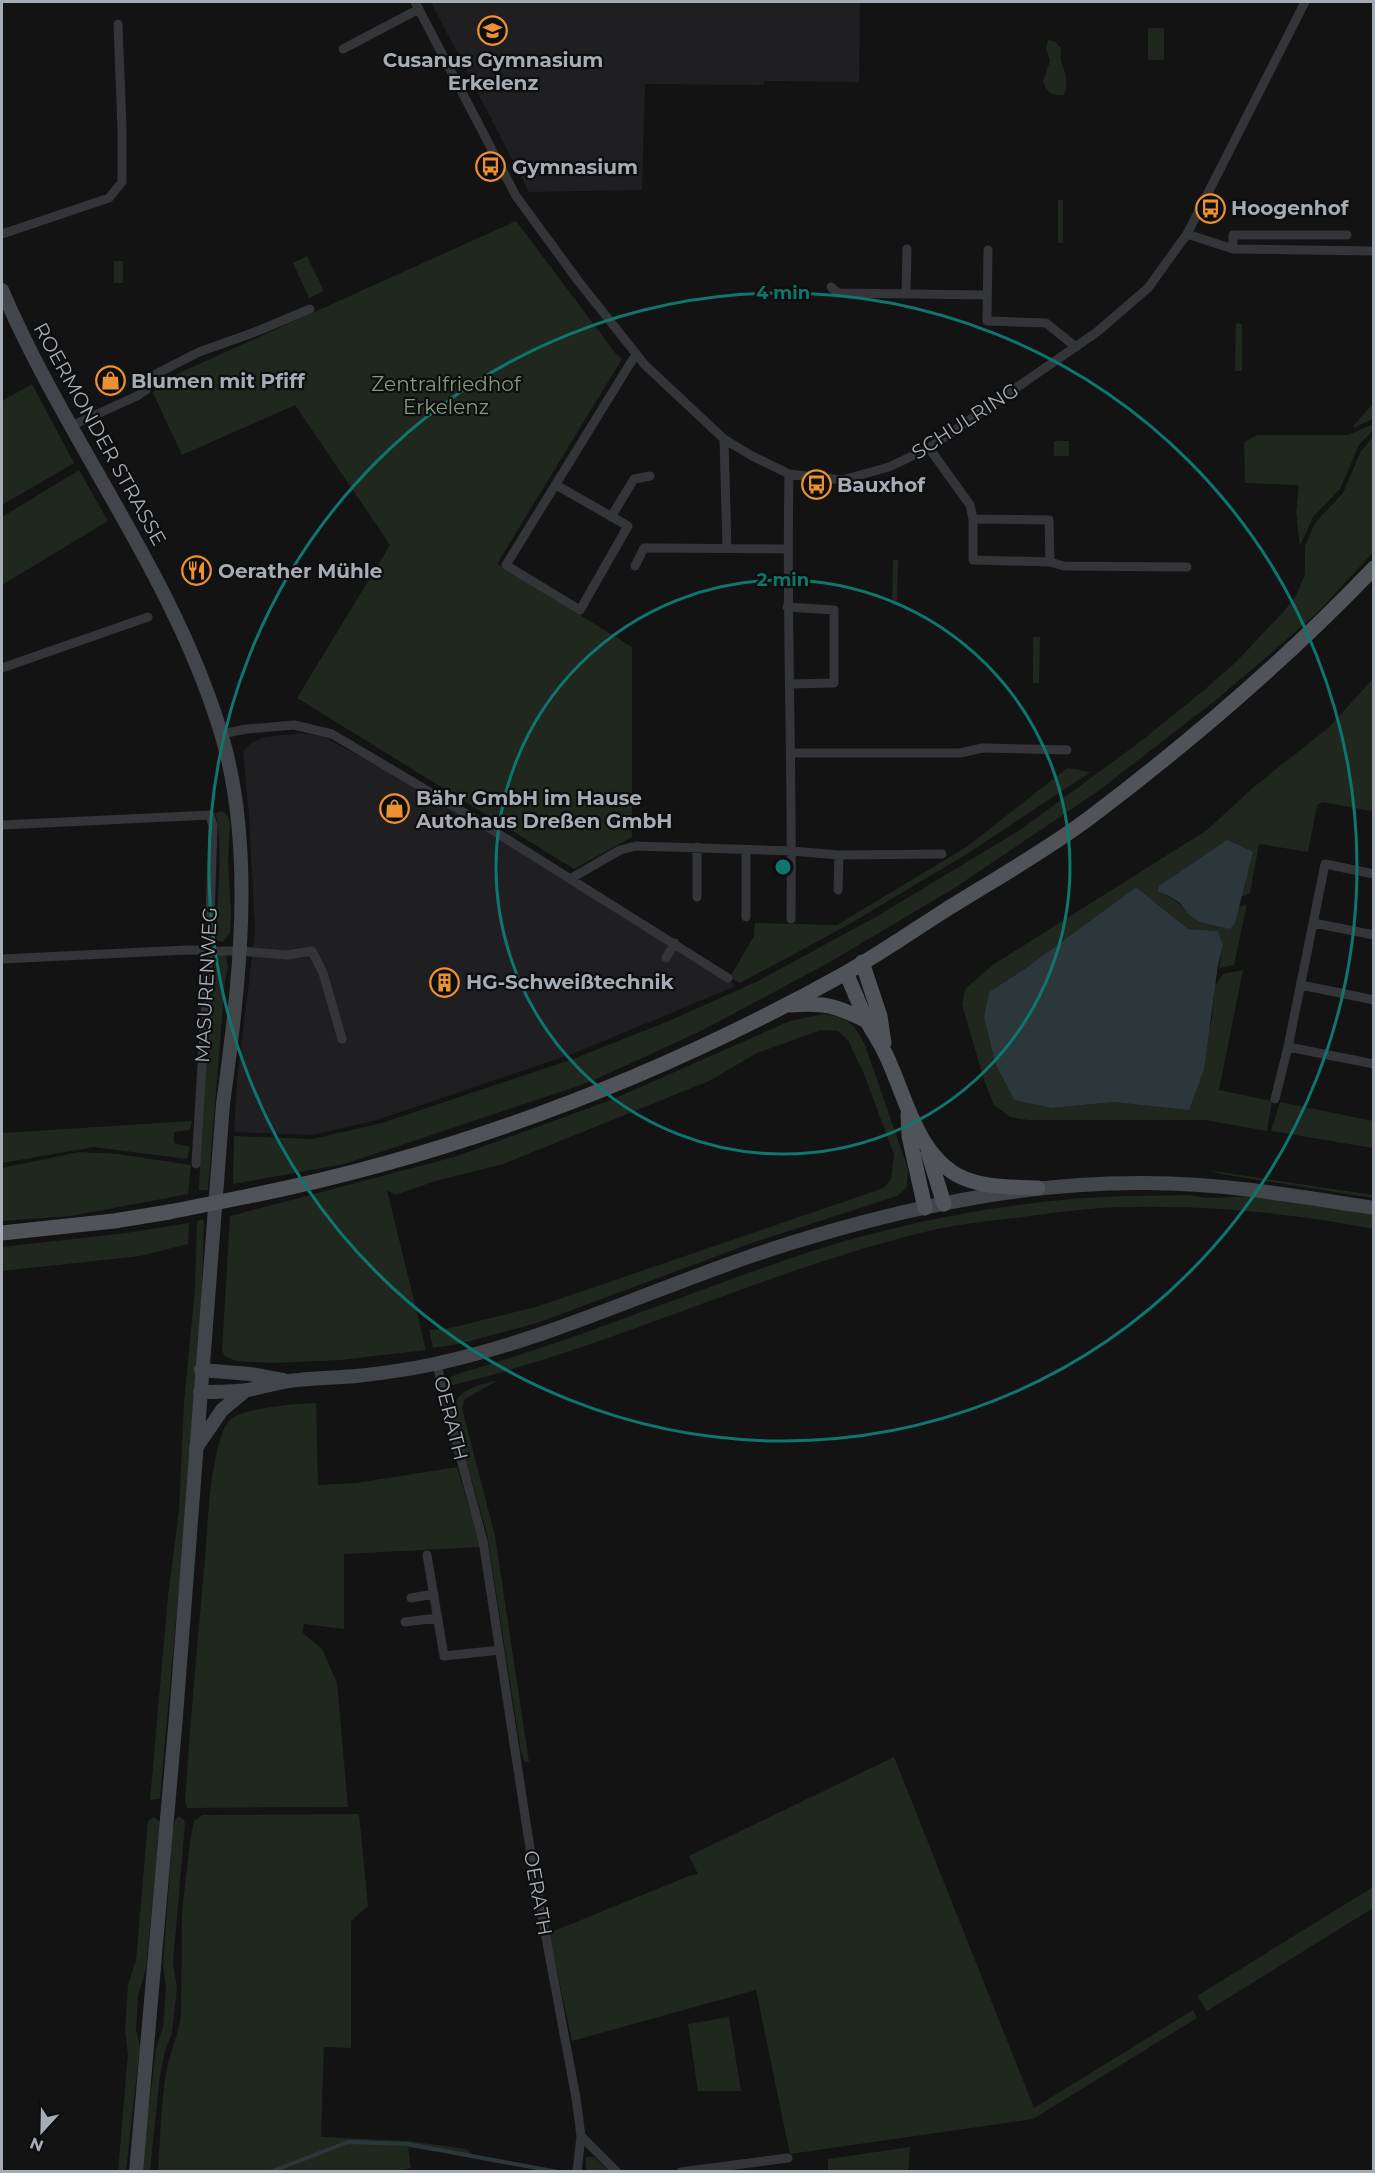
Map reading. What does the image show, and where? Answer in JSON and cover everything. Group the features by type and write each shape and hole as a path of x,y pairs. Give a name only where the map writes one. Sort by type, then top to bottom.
{"main road":[{"name":"ROERMONDER STRASSE","path":"2,290 40,371 166,596 221,734 238,822 240,951 223,1104 176,1716 136,2172"},
{"path":"2,1233 114,1221 169,1212 291,1188 375,1166 511,1123 605,1089 716,1040 846,973 1033,856 1086,820 1232,705 1324,620 1374,568"},
{"path":"862,963 880,1016 885,1052"},
{"path":"846,973 867,1021 885,1052 908,1111 938,1159 948,1170 959,1176 992,1186 1038,1188 1146,1183 1200,1185 1291,1194 1374,1208"},
{"path":"781,1006 828,1005 845,1009 867,1021"},
{"path":"908,1111 909,1136 925,1208"},
{"path":"924,1139 944,1204"},
{"path":"200,1392 246,1390 288,1381 358,1376 437,1363 513,1343 792,1243 862,1222 944,1204 1038,1188"},
{"path":"201,1370 250,1374 288,1381"},
{"path":"195,1449 222,1410 246,1390"}],"street":[{"name":"SCHULRING","path":"417,5 516,196 579,282 645,365 724,439 789,474 842,480 889,467 929,448 1076,347 1148,288 1187,234 1305,2"},
{"path":"343,49 417,5"},
{"path":"2,234 109,198 122,182 123,129 117,24"},
{"path":"1187,234 1233,249 1374,251"},
{"path":"1233,249 1233,235 1347,235"},
{"path":"906,294 907,249"},
{"path":"988,250 987,321 1046,323 1076,347"},
{"path":"831,286 838,293 987,295"},
{"path":"70,426 137,396 146,390 156,374 199,352 310,309"},
{"path":"556,485 628,526 580,609 506,565 636,354"},
{"path":"724,439 727,548"},
{"path":"929,448 970,505 973,519 973,560 1050,562 1064,566 1187,567"},
{"path":"789,474 787,607 792,753 791,919"},
{"path":"611,517 634,479 650,476"},
{"path":"973,519 1050,520 1050,562"},
{"path":"635,566 644,548 788,549"},
{"path":"787,607 834,610 834,683 789,684"},
{"path":"2,668 148,617"},
{"path":"221,734 246,729 294,725 332,734 675,943 728,978"},
{"path":"792,753 960,753 982,748 1067,750"},
{"name":"MASURENWEG","path":"2,825 210,815 213,826 209,950 196,1164"},
{"path":"570,879 620,850 636,846 792,851 839,855 942,854"},
{"path":"697,847 697,897"},
{"path":"746,850 746,917"},
{"path":"838,890 839,855"},
{"path":"1275,1100 1325,864 1374,874"},
{"path":"1314,923 1374,935"},
{"path":"666,958 675,943"},
{"path":"2,959 209,950 287,955 312,951 323,973 342,1039"},
{"path":"1301,985 1374,1000"},
{"path":"1288,1047 1374,1064"},
{"name":"OERATH","path":"437,1363 483,1541 533,1868 576,2098 581,2136 577,2172"},
{"path":"428,1555 444,1656 500,1650"},
{"path":"411,1598 434,1594"},
{"path":"405,1622 438,1618"},
{"path":"581,2136 617,2172"},
{"path":"681,2172 788,2158"}],"shaded area":[{"path":"431,2 860,2 859,82 765,81 763,85 645,84 642,190 529,192"},
{"path":"302,733 324,737 371,762 513,846 736,986 575,1053 377,1120 312,1135 234,1132 237,1079 255,933 243,751 251,743 265,737"},
{"path":"1227,840 1253,852 1235,923 1230,929 1200,922 1188,914 1180,903 1158,892 1159,886"},
{"path":"1136,887 1188,929 1218,931 1223,945 1218,965 1204,1069 1189,1110 1114,1102 1051,1108 1014,1100 995,1063 984,1017 989,992 1026,968"}],"green space":[{"path":"1148,28 1164,28 1164,60 1148,60"},
{"path":"1048,40 1055,42 1061,48 1061,60 1067,83 1064,95 1051,93 1043,82 1050,61 1046,47"},
{"path":"1058,200 1063,200 1063,243 1058,243"},
{"name":"Zentralfriedhof Erkelenz","path":"516,221 622,359 497,564 632,647 632,837 574,869 297,698 390,545 295,405 182,455 153,393 159,382"},
{"path":"307,256 324,291 309,298 293,263"},
{"path":"114,261 123,261 123,283 114,283"},
{"path":"1236,323 1242,324 1242,371 1235,371"},
{"path":"32,384 74,463 2,505 2,401"},
{"path":"1372,405 1373,419 1353,428 1354,425"},
{"path":"1373,424 1373,430 1359,445 1340,489 1313,517 1300,546 1296,512 1299,485 1245,483 1244,442 1257,435 1348,435"},
{"path":"1373,436 1373,552 1317,613 1221,696 1097,792 956,887 830,962 703,1030 590,1082 345,1164 233,1184 234,1136 313,1139 382,1123 573,1059 671,1020 756,982 874,918 1020,830 1141,741 1203,691 1237,661 1285,610 1296,596 1305,574 1305,546 1315,523 1343,493 1360,453"},
{"path":"1054,441 1069,441 1069,456 1054,456"},
{"path":"79,470 108,521 2,585 2,517"},
{"path":"893,560 898,560 897,605 892,605"},
{"path":"1033,637 1040,637 1039,683 1033,683"},
{"path":"1373,679 1374,801 1371,811 1322,802 1317,805 1308,852 1259,844 1250,893 1241,897 1252,852 1158,892 1174,900 1188,914 1235,923 1239,907 1247,904 1234,965 1219,968 1223,945 1218,931 1188,929 1136,887 1026,968 989,992 984,1017 995,1063 1014,1100 1051,1108 1114,1102 1189,1109 1212,1018 1215,986 1223,974 1243,970 1219,1090 1272,1101 1267,1131 1205,1120 1028,1120 1010,1117 994,1105 984,1080 962,1004 965,989 994,964 1207,830 1255,786 1328,728"},
{"path":"1067,768 1091,772 967,854 846,926 740,983 730,977 754,936 755,923 837,925 968,846"},
{"path":"222,811 230,822 228,862 231,913 230,933 223,942 217,941 216,935 220,855 215,813"},
{"path":"219,954 226,955 228,967 208,1190 199,1190 204,1068 215,959"},
{"path":"823,1014 839,1017 849,1022 865,1045 908,1169 907,1187 897,1196 755,1242 537,1323 459,1344 433,1348 429,1330 450,1328 539,1306 884,1188 891,1179 894,1155 864,1074 848,1040 838,1031 821,1030 757,1053 709,1081 503,1164 439,1180 395,1195 387,1190 426,1350 341,1360 272,1363 236,1361 225,1356 222,1351 230,1216 454,1157 611,1100 790,1021"},
{"path":"1280,1102 1373,1121 1373,1148 1271,1131"},
{"path":"192,1121 190,1130 174,1132 174,1143 190,1147 187,1159 94,1147 2,1163 2,1133"},
{"path":"79,1152 118,1154 191,1165 188,1194 71,1216 2,1221 2,1168"},
{"path":"1207,1170 1373,1195 1373,1198 1227,1175"},
{"path":"1189,1195 1206,1198 1258,1196 1373,1214 1373,1229 1314,1219 1192,1207 1091,1209 952,1226 868,1247 573,1350 513,1369 450,1384 451,1377 460,1373 593,1330 812,1251 882,1231 919,1222 1029,1203 1113,1196"},
{"path":"204,1219 202,1290 189,1472 160,1799 150,1800 168,1596 179,1510 184,1403 195,1288 197,1221"},
{"path":"189,1223 188,1244 140,1256 2,1271 2,1247 126,1233"},
{"path":"498,1380 465,1399 462,1408 495,1536 529,1762 525,1762 521,1752 487,1534 452,1411 454,1404 463,1393 476,1386"},
{"path":"316,1403 318,1485 356,1483 457,1467 481,1547 344,1554 344,1629 304,1624 303,1633 322,1649 337,1683 348,1807 187,1808 185,1802 187,1773 209,1506 219,1443 227,1424 238,1415 272,1407"},
{"path":"894,1757 1034,2108 1193,2010 1197,2018 1033,2119 790,2154 756,1990 572,2041 549,1933 698,1874 689,1856"},
{"path":"359,1814 368,1906 351,1921 351,2048 324,2047 321,2137 408,2141 467,2149 470,2157 408,2147 411,2168 399,2171 158,2171 165,2079 181,2015 182,1912 194,1821 203,1815"},
{"path":"179,1816 185,1824 173,1963 177,1988 172,2033 160,2075 150,2171 141,2172 156,2049 163,2027 166,1989 163,1965 173,1828"},
{"path":"154,1817 160,1822 146,1969 138,1996 136,2030 140,2046 126,2171 118,2172 128,2054 125,2031 128,1985 136,1960 148,1821"},
{"path":"1373,1887 1373,1908 1207,2011 1197,1996"},
{"path":"729,2017 741,2091 698,2091 688,2024"},
{"path":"910,2147 908,2171 828,2171 828,2159"},
{"path":"586,2157 594,2157 610,2172 586,2172"}],"waterway":[{"path":"270,2172 348,2142 407,2144 558,2172"}],"place":[{"name":"Cusanus Gymnasium Erkelenz","path":"493,30"},
{"name":"Gymnasium","path":"491,167"},
{"name":"Hoogenhof","path":"1210,208"},
{"name":"Blumen mit Pfiff","path":"110,381"},
{"name":"Bauxhof","path":"816,485"},
{"name":"Oerather Mühle","path":"197,571"},
{"name":"Bähr GmbH im Hause Autohaus Dreßen GmbH","path":"395,809"},
{"name":"HG-Schweißtechnik","path":"445,982"}]}
